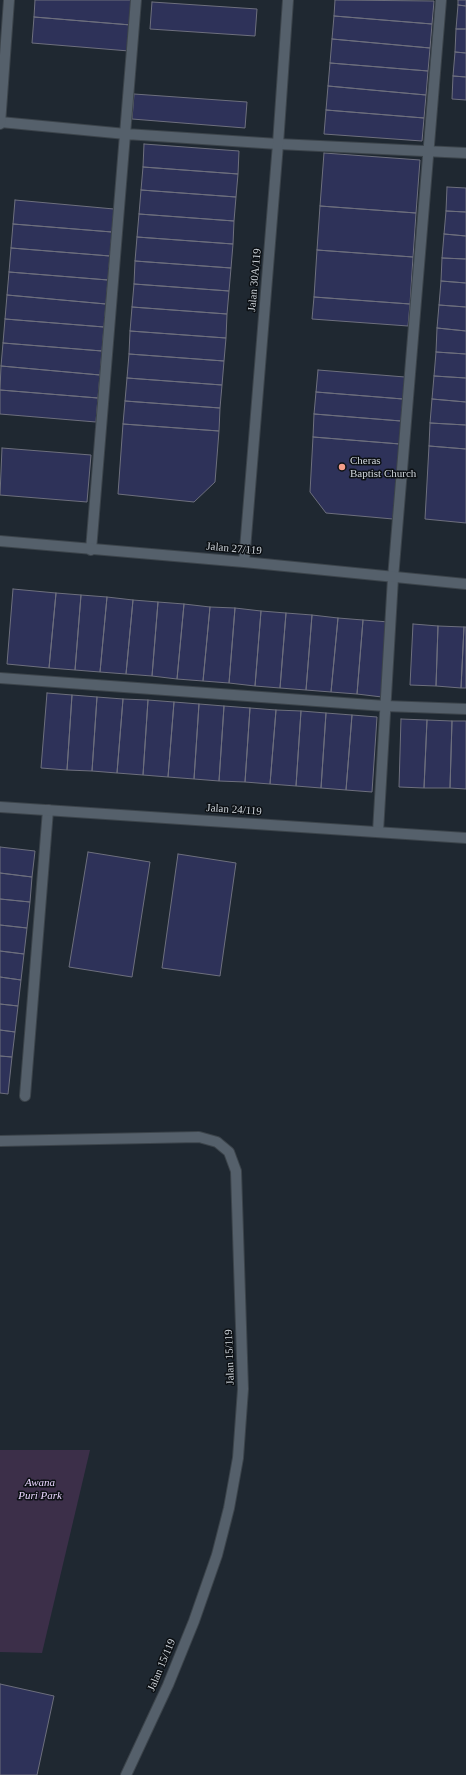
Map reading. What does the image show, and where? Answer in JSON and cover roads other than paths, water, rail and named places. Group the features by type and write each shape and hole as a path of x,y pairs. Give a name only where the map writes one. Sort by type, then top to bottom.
{"street":[{"path":"10,0 0,123 126,134 466,154"},
{"path":"91,550 136,0"},
{"name":"Jalan 30A/119","path":"244,562 278,144 288,0"},
{"path":"378,832 392,578 441,0"},
{"name":"Jalan 27/119","path":"0,541 244,562 392,578 466,584"},
{"path":"0,678 385,706 466,709"},
{"name":"Jalan 24/119","path":"0,807 466,838"},
{"path":"25,1096 48,810"},
{"name":"Jalan 15/119","path":"0,1141 199,1137 217,1142 229,1152 236,1171 243,1389 238,1458 229,1508 217,1555 194,1621 168,1685 126,1775"}],"place":[{"name":"Cheras Baptist Church","path":"342,467"}],"park label":[{"name":"Awana Puri Park","path":"40,1489"}]}
